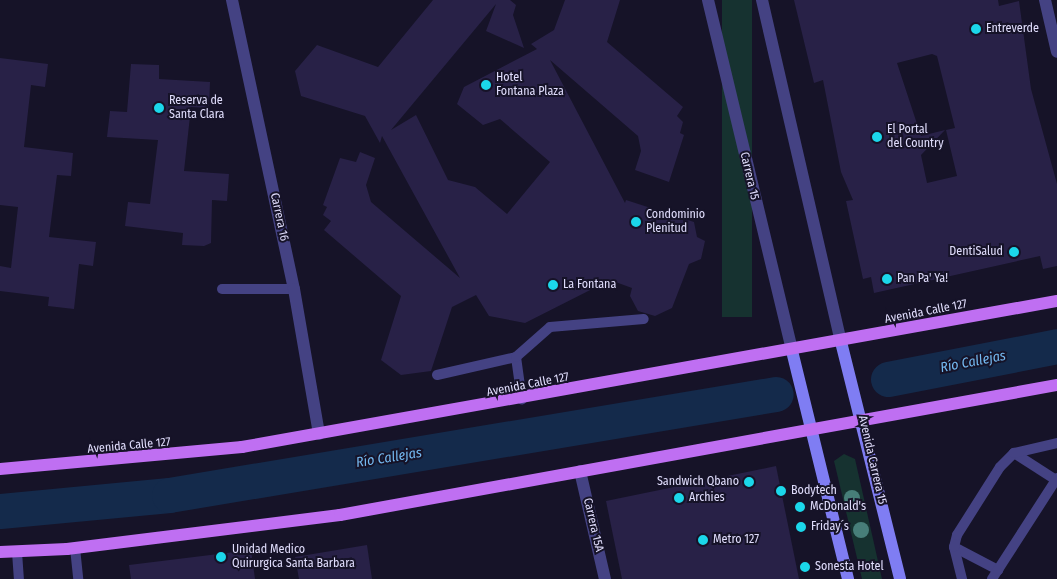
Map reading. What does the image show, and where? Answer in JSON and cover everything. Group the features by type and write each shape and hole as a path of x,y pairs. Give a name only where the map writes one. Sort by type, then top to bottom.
{"main road":[{"name":"Avenida Calle 127","path":"0,468 162,457 319,434 522,400 792,351 1057,300"},
{"name":"Avenida Carrera 15","path":"841,342 863,420 900,579"},
{"path":"792,351 848,579"},
{"path":"0,552 75,548 250,529 1057,385"}],"street":[{"name":"Carrera 16","path":"232,0 294,289 319,434"},
{"name":"Carrera 15","path":"708,0 792,351"},
{"path":"762,0 841,342"},
{"path":"1045,0 1057,52"},
{"name":"Carrera 15A","path":"580,471 605,579"}],"lane":[{"path":"222,289 294,289"},
{"path":"437,375 516,357 550,326 644,319"},
{"path":"516,357 522,400"},
{"path":"962,579 954,547 1000,467 1014,454 1057,443"},
{"path":"954,547 995,575 1057,479 1014,454"},
{"path":"75,548 78,579"},
{"path":"17,552 19,579"}],"green space":[{"path":"722,0 752,0 752,317 722,317"},
{"path":"844,454 855,459 882,579 862,579 834,461"}],"building":[{"path":"433,0 510,0 516,5 513,15 524,48 486,31 496,4 391,130 416,115 448,180 475,187 507,214 550,162 500,119 483,125 457,104 464,87 537,49 531,44 554,30 565,0 620,0 607,42 683,107 677,116 683,122 680,133 684,135 669,182 635,170 641,151 638,136 550,60 625,203 626,200 694,222 697,237 705,241 701,259 689,264 672,308 655,316 638,311 630,296 632,288 610,280 525,323 489,316 476,295 452,307 431,371 401,375 381,360 401,296 324,230 331,221 323,215 327,207 323,205 340,158 356,162 360,152 375,158 366,185 371,202 460,278 382,136 380,143 365,116 301,96 295,71 317,45 378,67"},
{"path":"794,0 998,0 999,6 1019,1 1031,89 1057,184 1057,266 1043,269 1040,256 874,293 871,277 863,279 846,201 853,200 841,172 823,80 814,83","holes":["932,54 937,56 955,128 946,130 957,176 927,183 921,155 945,130 921,136 897,63"]},
{"path":"0,58 48,64 45,87 31,85 24,147 73,153 71,176 57,175 49,237 96,242 93,266 79,264 74,309 48,306 49,297 0,291 0,266 11,268 18,207 0,205"},
{"path":"131,64 159,65 159,79 210,82 209,108 191,107 184,171 229,174 227,201 212,200 211,243 204,246 182,245 183,233 125,226 128,202 150,204 158,140 107,137 110,111 127,112"},
{"name":"Metro 127","path":"776,466 799,579 622,579 606,501"},
{"path":"367,545 372,579 299,579 295,557"},
{"name":"Unidad Medico Quirurgica Santa Barbara","path":"251,550 255,579 131,579 129,565"}],"waterway":[{"name":"Río Callejas","path":"888,379 1057,346"},
{"name":"Río Callejas","path":"0,511 169,495 776,394"}],"place":[{"name":"Entreverde","path":"976,29"},
{"name":"Hotel Fontana Plaza","path":"486,85"},
{"name":"Reserva de Santa Clara","path":"159,108"},
{"name":"El Portal del Country","path":"877,137"},
{"name":"Condominio Plenitud","path":"636,222"},
{"name":"DentiSalud","path":"1014,252"},
{"name":"Pan Pa' Ya!","path":"887,279"},
{"name":"La Fontana","path":"553,285"},
{"name":"Sandwich Qbano","path":"749,482"},
{"name":"Bodytech","path":"781,491"},
{"name":"Archies","path":"679,498"},
{"name":"McDonald's","path":"800,507"},
{"name":"Friday´s","path":"801,527"},
{"name":"Metro 127","path":"703,540"},
{"name":"Unidad Medico Quirurgica Santa Barbara","path":"221,557"},
{"name":"Sonesta Hotel","path":"805,567"}]}
